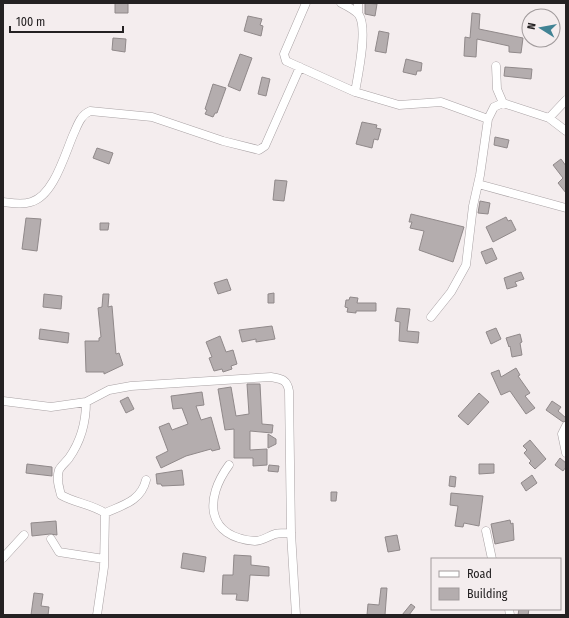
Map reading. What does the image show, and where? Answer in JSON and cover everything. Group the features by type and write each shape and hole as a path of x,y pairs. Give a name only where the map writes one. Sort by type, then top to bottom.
{"street":[{"path":"306,3 284,54 286,61 355,92 398,105 441,102 488,119"},
{"path":"341,3 358,13"},
{"path":"355,92 362,31 361,19 358,13 358,3"},
{"path":"496,66 497,89 503,103"},
{"path":"3,202 31,202 41,197 51,186 76,127 84,114 90,111 152,117 223,141 259,150 265,146 300,67"},
{"path":"549,118 566,100"},
{"path":"431,317 452,292 466,264 472,213 488,119 494,107 503,103 549,118 566,131"},
{"path":"478,184 566,208"},
{"path":"3,401 51,406 86,402 109,390 131,386 271,377 284,380 288,384 289,391 291,532 296,615"},
{"path":"86,402 86,418 78,442 69,459 59,469 57,483 61,495 72,501 95,506 105,513"},
{"path":"566,426 562,434 566,453"},
{"path":"229,465 213,494 212,508 220,525 232,536 257,541 276,534 291,532"},
{"path":"105,513 132,501 144,491 146,480"},
{"path":"97,615 104,559 105,513"},
{"path":"486,531 492,558"},
{"path":"3,558 24,535"},
{"path":"51,539 58,552 104,559"}],"building":[{"path":"115,3 128,3 128,13 115,13"},
{"path":"365,3 377,4 375,16 365,14"},
{"path":"472,13 480,14 479,29 521,38 521,53 509,52 509,46 477,39 476,57 464,56 465,37 470,38"},
{"path":"248,16 262,19 260,25 263,26 261,36 244,31"},
{"path":"379,31 389,33 386,53 375,51"},
{"path":"113,38 126,39 125,52 112,50"},
{"path":"240,54 252,58 240,91 228,86"},
{"path":"406,59 422,63 421,71 417,71 416,75 403,72"},
{"path":"505,67 532,69 531,79 504,76"},
{"path":"262,77 270,79 266,96 258,94"},
{"path":"213,84 226,88 217,113 215,113 213,117 205,114 207,110 205,109"},
{"path":"362,122 377,125 376,128 381,129 378,140 374,139 372,148 356,144"},
{"path":"495,137 509,140 507,148 494,145"},
{"path":"97,148 113,153 109,164 93,158"},
{"path":"561,159 566,166 566,193 558,183 563,178 553,165"},
{"path":"275,180 287,181 284,201 273,200"},
{"path":"480,201 490,203 488,214 478,213"},
{"path":"411,214 464,227 453,262 419,250 424,231 410,228 412,222 409,222"},
{"path":"506,217 508,221 511,220 516,230 493,242 486,227"},
{"path":"26,218 41,219 37,251 22,249"},
{"path":"100,223 109,223 108,230 100,230"},
{"path":"492,248 497,259 486,264 481,252"},
{"path":"521,272 524,279 515,282 517,286 507,289 504,278"},
{"path":"227,279 231,290 218,294 214,283"},
{"path":"274,293 274,303 268,303 268,294"},
{"path":"44,294 62,296 61,309 43,307"},
{"path":"103,294 109,294 108,307 112,306 116,354 119,353 123,365 104,374 104,372 86,372 85,341 99,341 99,338 101,337 98,308 102,307"},
{"path":"350,297 358,298 357,303 376,303 376,311 356,311 356,313 347,312 348,308 345,307 346,300 349,300"},
{"path":"397,308 410,309 407,331 419,332 418,343 399,341 400,322 395,321"},
{"path":"272,326 275,339 256,342 256,339 242,342 239,330"},
{"path":"496,328 501,339 491,344 486,332"},
{"path":"40,329 69,333 68,343 39,339"},
{"path":"520,334 522,342 520,343 522,355 512,357 510,346 509,347 506,338"},
{"path":"220,336 226,352 233,350 237,364 231,366 232,369 223,372 222,369 214,371 209,358 212,357 206,342"},
{"path":"516,368 520,375 518,376 530,393 525,396 535,408 526,414 510,391 501,395 491,373 499,370 501,377"},
{"path":"247,384 260,384 262,424 273,425 272,433 250,431 250,450 267,449 267,465 253,466 253,458 234,458 234,429 225,430 218,389 231,387 236,416 249,414"},
{"path":"202,392 204,405 196,406 201,420 211,417 220,449 212,451 211,449 186,456 161,468 156,457 168,451 159,427 169,423 172,430 188,424 182,408 173,409 171,396"},
{"path":"479,393 489,402 468,425 458,416"},
{"path":"128,397 134,409 126,413 120,401"},
{"path":"552,401 561,407 558,411 566,418 566,421 563,422 546,410"},
{"path":"268,434 276,439 276,444 268,448"},
{"path":"530,440 546,459 535,469 529,463 531,461 524,453 527,450 523,446"},
{"path":"560,458 566,463 566,467 563,471 555,465"},
{"path":"27,464 52,467 52,476 26,473"},
{"path":"479,464 494,464 494,473 479,474"},
{"path":"269,465 279,466 278,472 268,471"},
{"path":"182,470 184,485 162,486 161,484 157,484 156,474"},
{"path":"532,475 537,483 526,491 521,483"},
{"path":"450,476 456,477 455,487 449,486"},
{"path":"331,492 337,492 336,501 331,501"},
{"path":"451,493 483,496 479,526 464,523 463,527 455,526 458,506 450,505"},
{"path":"510,520 511,524 513,523 514,540 495,544 491,524"},
{"path":"56,521 57,535 50,534 32,536 31,523"},
{"path":"397,535 400,550 388,552 385,537"},
{"path":"183,553 206,557 204,572 181,568"},
{"path":"234,555 251,556 251,565 269,567 269,576 250,575 248,601 236,600 237,594 222,594 223,575 233,575"},
{"path":"381,588 387,588 385,615 367,615 368,604 379,605"},
{"path":"34,593 43,594 41,606 49,607 48,615 31,615"},
{"path":"411,604 415,607 409,615 402,615"},
{"path":"519,610 529,610 528,615 518,615"}]}
